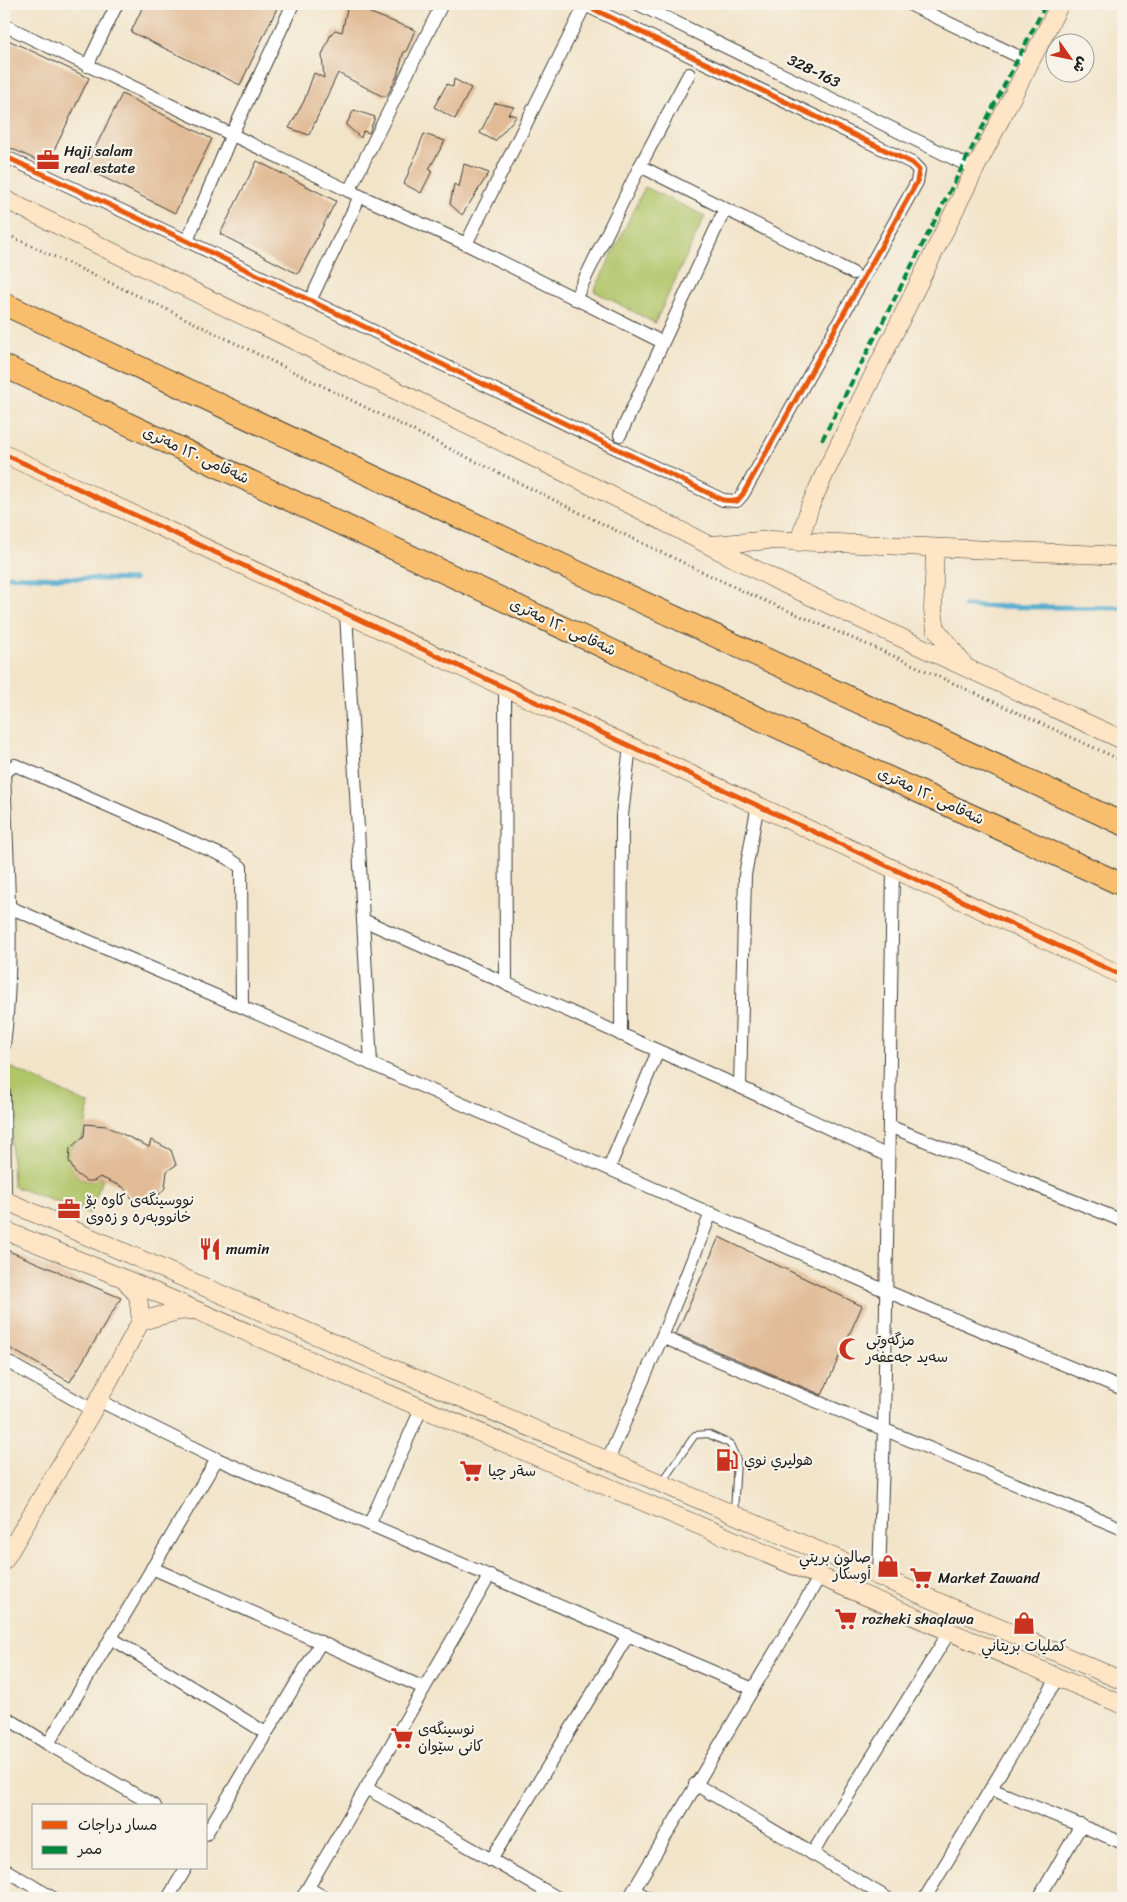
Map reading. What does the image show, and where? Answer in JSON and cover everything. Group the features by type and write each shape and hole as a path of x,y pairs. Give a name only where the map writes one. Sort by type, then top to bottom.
{"highway":[{"path":"4,304 577,572 1123,824"},
{"name":"شەقامی ١٢٠ مەتری","path":"4,366 640,663 1123,885"}],"street":[{"path":"87,66 117,4"},
{"path":"187,241 232,134 293,4"},
{"path":"310,301 354,193 442,4"},
{"path":"4,156 187,241 723,500 737,501 743,494 917,182 919,170 912,163 584,4 466,244"},
{"name":"328-163","path":"638,4 975,169"},
{"path":"910,4 1030,62"},
{"path":"799,542 810,506 821,483 975,169 1060,4"},
{"path":"4,25 354,193 466,244 662,342"},
{"path":"575,299 640,166 689,74"},
{"path":"896,156 906,134"},
{"path":"640,166 853,273"},
{"path":"4,199 710,545 780,582 1123,740"},
{"path":"620,435 725,209"},
{"path":"4,454 758,804 892,870 1123,976"},
{"path":"710,545 771,540 935,549 1123,556"},
{"path":"935,549 933,610 936,629 968,669"},
{"path":"346,613 371,1064"},
{"path":"505,687 506,984"},
{"path":"621,1035 622,816 630,745"},
{"path":"4,1045 9,907 4,772 15,765 228,858 242,866 242,1007"},
{"path":"740,1087 745,875 758,804"},
{"path":"879,1576 884,1430 892,870"},
{"path":"9,907 610,1168 886,1291 1123,1389"},
{"path":"363,920 740,1087 888,1156"},
{"path":"610,1168 658,1051"},
{"path":"4,1092 4,1201 1123,1681"},
{"path":"889,1126 1123,1220"},
{"path":"608,1460 662,1337 711,1213"},
{"path":"4,1230 125,1279 358,1381 1123,1705"},
{"path":"4,1562 96,1405 141,1322 138,1296 125,1279"},
{"path":"141,1322 178,1311 196,1310"},
{"path":"662,1337 1123,1529"},
{"path":"358,1381 368,1358"},
{"path":"4,1360 96,1405 216,1459 370,1523 753,1689"},
{"path":"370,1523 422,1407"},
{"path":"48,1744 216,1459"},
{"path":"152,1568 424,1688"},
{"path":"326,1898 305,1893 490,1575"},
{"path":"648,1898 631,1894 820,1576"},
{"path":"812,1854 950,1631"},
{"path":"491,1860 628,1635"},
{"path":"111,1638 266,1734"},
{"path":"208,1831 321,1642"},
{"path":"925,1898 1058,1677"},
{"path":"4,1716 48,1744 152,1804"},
{"path":"695,1784 887,1898"},
{"path":"366,1788 558,1898"},
{"path":"991,1789 1123,1843"},
{"path":"1039,1898 1081,1825"},
{"path":"4,1869 53,1898"},
{"path":"168,1898 185,1870"}],"lane":[{"path":"662,1483 695,1435 708,1434 730,1444 737,1460 734,1514"}],"path":[{"path":"4,233 166,309 721,581 1123,761"}],"green space":[{"path":"645,187 705,216 655,323 594,291"},
{"path":"8,1066 89,1104 84,1136 70,1148 70,1155 73,1169 81,1179 92,1181 100,1177 103,1179 89,1214 13,1186"}],"building":[{"path":"144,4 279,4 240,85 131,32"},
{"path":"348,4 361,4 370,7 368,12 415,30 406,52 404,51 397,76 387,96 382,96 338,73 309,135 289,128 304,101 314,73 324,78 322,55 331,34 335,30 342,32"},
{"path":"4,38 89,78 47,165 4,145"},
{"path":"454,79 471,88 455,119 434,107 447,84 453,87"},
{"path":"122,94 212,139 175,213 85,168"},
{"path":"495,103 514,107 508,114 517,116 495,141 480,133"},
{"path":"354,110 375,117 369,133 363,131 361,138 346,125"},
{"path":"424,134 445,141 429,169 432,171 421,193 404,184"},
{"path":"257,161 336,201 298,274 220,234"},
{"path":"464,164 489,173 462,215 450,204 454,184 459,187"},
{"path":"85,1124 106,1126 149,1147 151,1140 171,1150 176,1165 167,1171 165,1188 157,1197 144,1202 134,1201 123,1187 100,1177 94,1181 86,1181 75,1173 69,1161 70,1148 84,1136"},
{"path":"719,1237 862,1306 822,1395 676,1334"},
{"path":"4,1249 121,1298 70,1382 4,1345"}],"waterway":[{"path":"4,576 134,580"},
{"path":"964,606 1123,608"}],"marked path":[{"path":"822,440 1046,4"}],"cycle path":[{"path":"4,156 187,241 723,500 737,501 743,494 917,182 919,170 912,163 583,4"},
{"path":"4,454 1123,976"}],"place":[{"name":"Haji salam real estate","path":"48,160"},
{"name":"نووسینگەی کاوە بۆ خانووبەرە و زەوی","path":"69,1209"},
{"name":"mumin","path":"210,1249"},
{"name":"مزگەوتی سەید جەعفەر","path":"850,1349"},
{"name":"هوليري نوي","path":"727,1460"},
{"name":"سةر چيا","path":"471,1471"},
{"name":"صالون بريتي أوسكار","path":"888,1566"},
{"name":"Market Zawand","path":"921,1578"},
{"name":"rozheki shaqlawa","path":"846,1619"},
{"name":"كمليات بريتاني","path":"1024,1623"},
{"name":"نوسینگەی کانی سێوان","path":"402,1738"}]}
